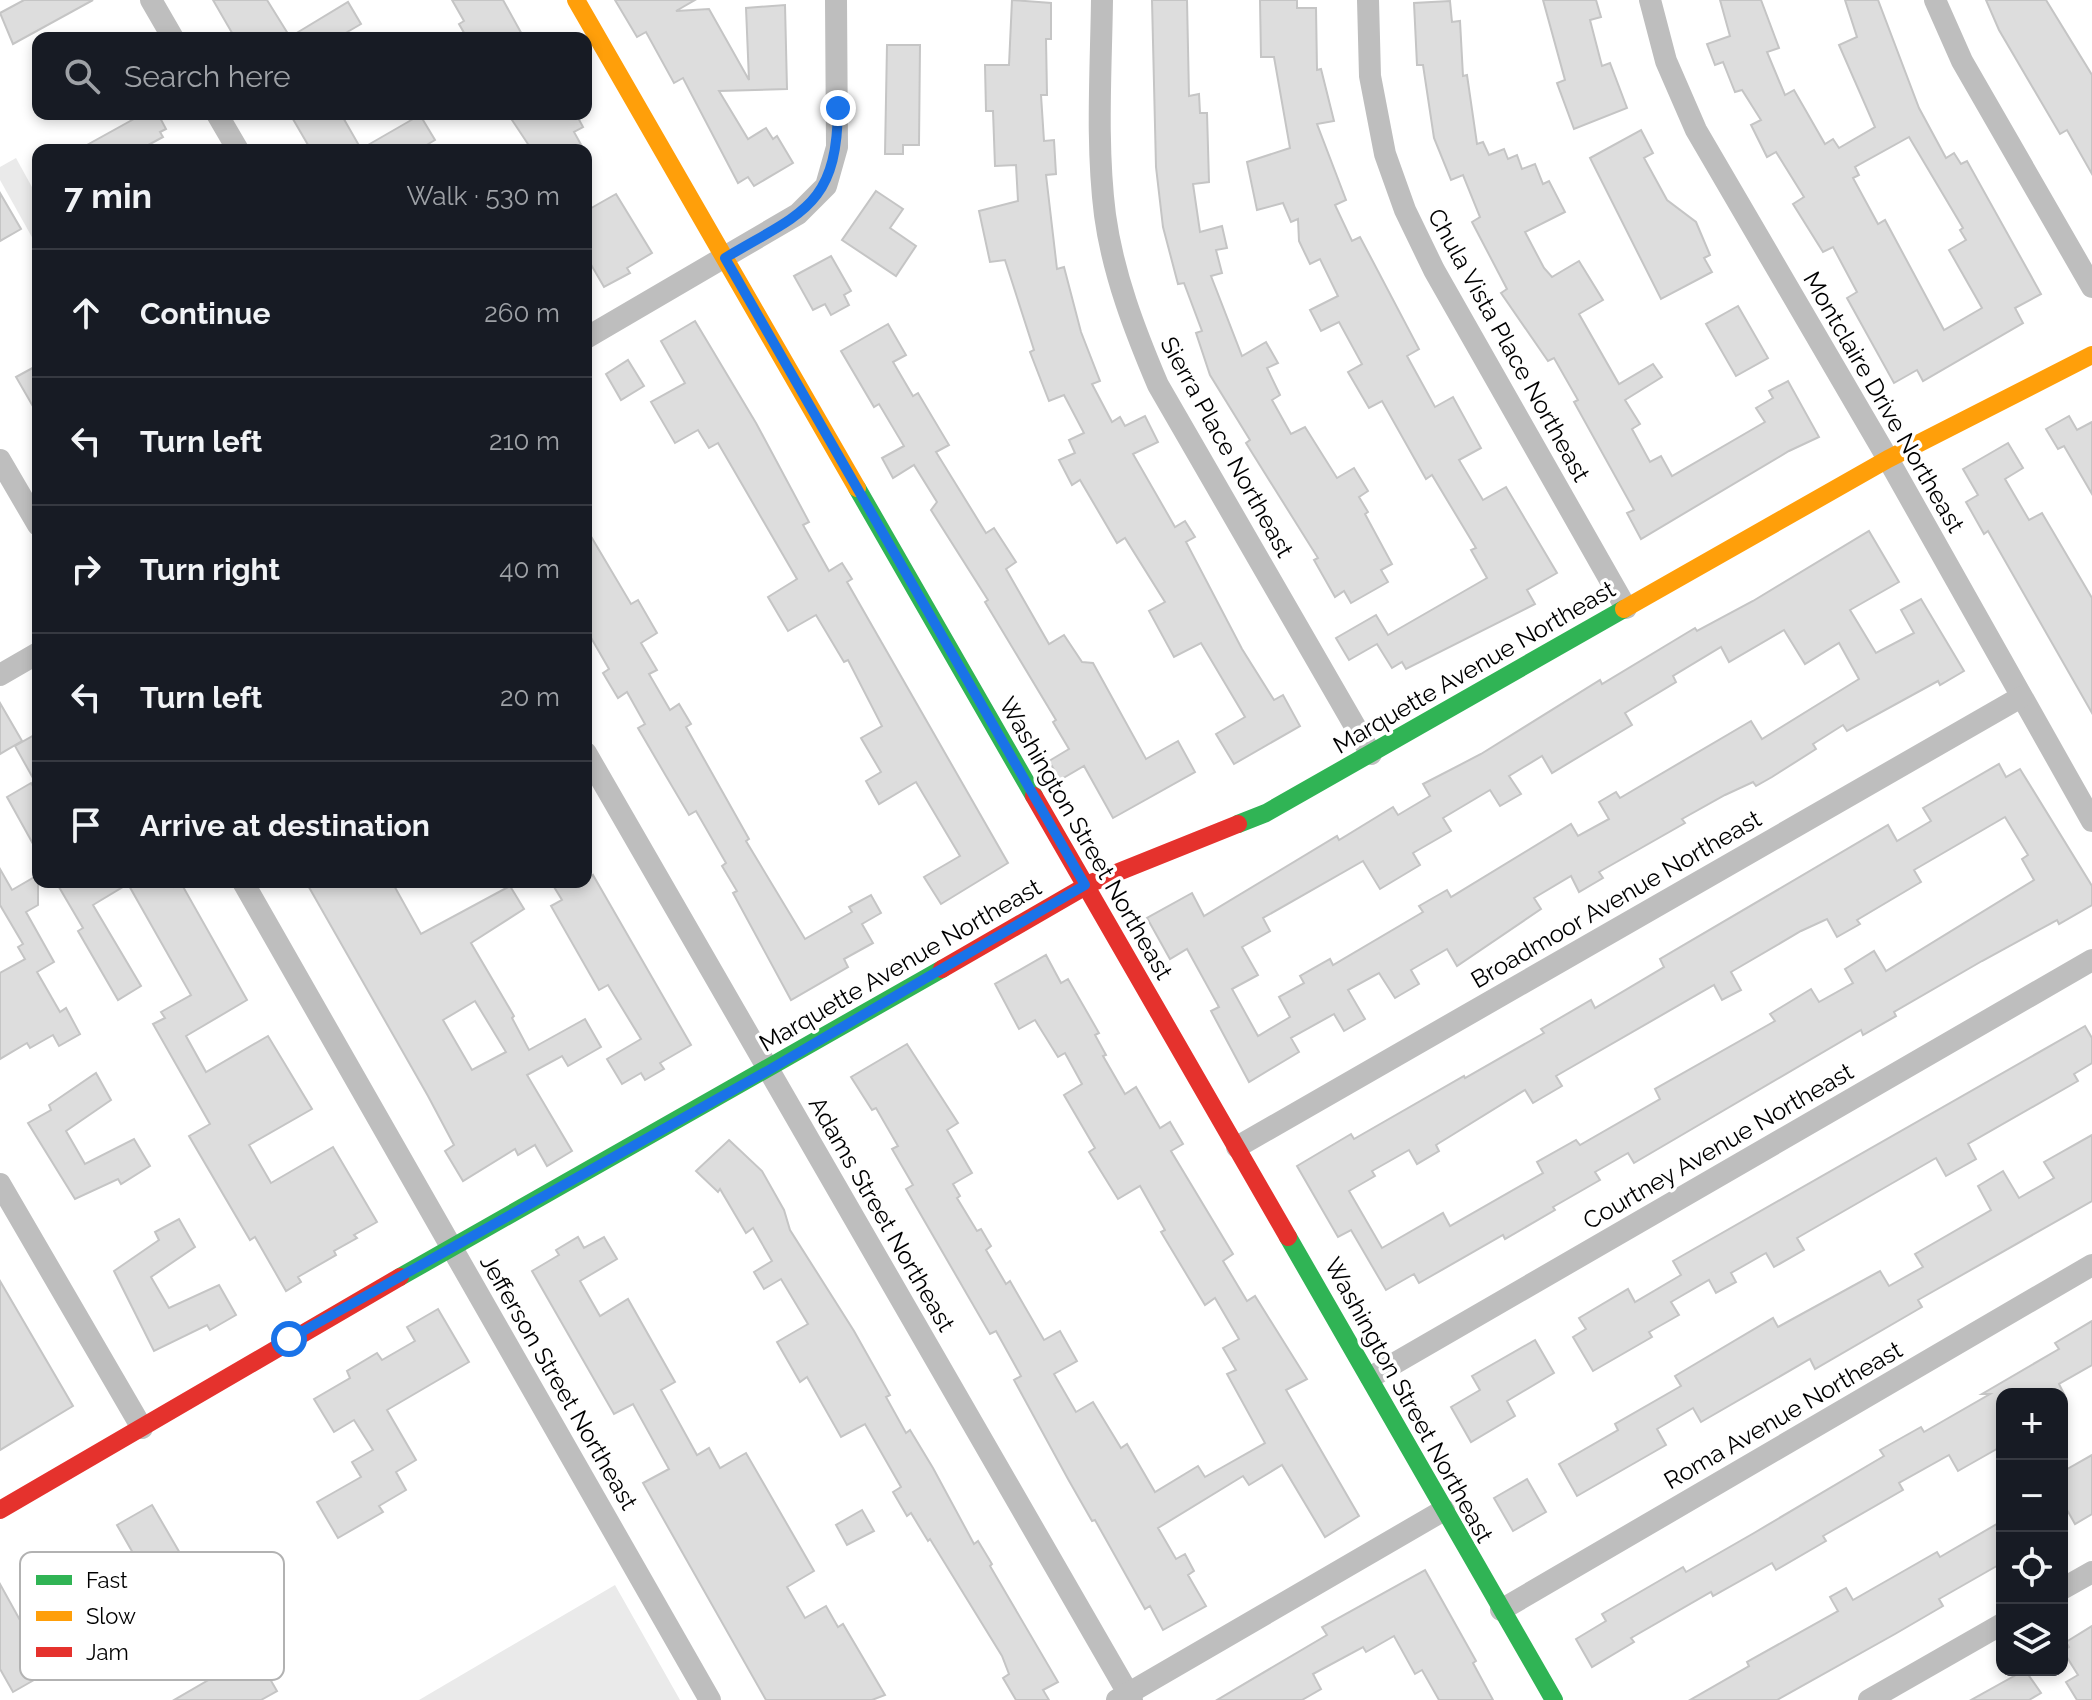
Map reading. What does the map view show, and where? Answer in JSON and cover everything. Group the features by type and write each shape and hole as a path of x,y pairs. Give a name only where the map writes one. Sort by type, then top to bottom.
{"street":[{"path":"151,0 170,32"},
{"name":"Washington Street Northeast","path":"576,0 1371,1377 1554,1700"},
{"path":"592,335 798,214 826,186 837,147 836,0"},
{"name":"Sierra Place Northeast","path":"1102,0 1101,159 1105,216 1137,335 1158,385 1371,754"},
{"name":"Chula Vista Place Northeast","path":"1368,0 1370,76 1385,154 1405,210 1434,270 1626,608"},
{"name":"Montclaire Drive Northeast","path":"1650,0 1666,61 1696,130 1888,459 2092,821"},
{"path":"1935,0 1962,61 2092,287"},
{"path":"220,120 234,144"},
{"name":"Marquette Avenue Northeast","path":"0,1510 289,1339 769,1070 1085,885 1117,868 1205,839 1266,813 1888,459 2092,355"},
{"path":"0,460 32,515"},
{"path":"0,675 32,656"},
{"name":"Broadmoor Avenue Northeast","path":"1237,1147 2021,697"},
{"name":"Adams Street Northeast","path":"592,763 1126,1698"},
{"name":"Jefferson Street Northeast","path":"246,888 710,1700"},
{"name":"Courtney Avenue Northeast","path":"1371,1377 2092,960"},
{"path":"0,1184 142,1428"},
{"name":"Roma Avenue Northeast","path":"1501,1610 2092,1265"},
{"path":"1126,1698 1444,1510"},
{"path":"2068,1586 2092,1572"},
{"path":"1869,1700 1996,1627"}],"shaded area":[{"path":"16,158 32,187 32,237 0,180 0,167"},
{"path":"615,1585 680,1700 419,1700"}],"building":[{"path":"24,0 93,0 13,44 0,13"},
{"path":"213,0 267,0 287,32 232,32"},
{"path":"452,0 503,0 521,32 464,32 459,24 464,21"},
{"path":"615,0 695,0 676,11 709,9 749,80 746,8 785,5 787,89 719,91 748,139 766,128 773,139 777,136 793,163 754,186 748,177 738,183 683,78 674,83 646,32 637,37"},
{"path":"1012,0 1051,3 1051,39 1046,39 1047,95 1041,95 1044,141 1054,140 1056,174 1046,175 1057,269 1064,267 1081,332 1100,381 1092,384 1112,422 1120,417 1125,426 1145,416 1158,442 1133,454 1175,527 1185,521 1195,537 1186,542 1242,649 1274,700 1283,695 1300,726 1234,764 1216,734 1245,717 1201,643 1174,657 1149,611 1165,602 1125,538 1117,543 1080,480 1072,485 1059,460 1075,453 1069,440 1084,433 1064,395 1049,401 1030,352 1034,350 1005,260 990,262 979,211 1018,201 1016,165 995,166 993,111 986,111 985,65 1009,65"},
{"path":"1152,0 1187,0 1189,96 1199,94 1200,113 1207,113 1209,182 1193,184 1200,232 1222,226 1227,248 1216,250 1222,273 1211,276 1242,356 1266,342 1278,363 1267,368 1280,395 1272,400 1291,434 1305,427 1337,478 1354,468 1368,491 1359,497 1392,564 1381,570 1388,582 1351,603 1344,591 1335,597 1314,560 1318,558 1246,443 1250,440 1210,375 1196,333 1202,331 1184,283 1178,284 1163,227 1156,167"},
{"path":"1260,0 1297,0 1297,8 1316,8 1317,70 1321,69 1334,121 1317,124 1346,200 1335,205 1352,241 1360,237 1419,349 1407,356 1435,407 1453,397 1481,448 1459,460 1483,500 1506,487 1557,573 1527,590 1535,604 1406,669 1402,662 1392,668 1377,644 1349,660 1336,638 1376,615 1388,635 1487,578 1471,550 1476,548 1432,475 1426,479 1382,401 1369,408 1348,372 1362,364 1339,322 1321,331 1310,310 1338,296 1320,259 1310,264 1299,241 1298,219 1291,222 1283,203 1257,210 1247,162 1290,148 1274,57 1261,57"},
{"path":"1543,0 1596,0 1601,17 1590,20 1602,66 1610,63 1627,108 1574,129 1557,83 1565,80"},
{"path":"1720,0 1761,0 1779,48 1767,52 1785,95 1794,90 1825,144 1833,139 1839,148 1875,127 1839,45 1857,37 1845,0 1878,0 1919,108 1946,158 1954,153 1961,164 1967,161 2041,294 2015,308 2023,323 1923,381 1917,370 1894,383 1847,298 1857,292 1833,247 1823,252 1793,204 1804,197 1776,152 1767,157 1751,125 1761,120 1742,90 1735,92 1723,62 1715,65 1707,44 1730,36","holes":["1909,137 1963,228 1960,230 1966,240 1949,250 1982,308 1944,330 1885,220 1878,224 1853,178 1859,175 1855,167"]},
{"path":"1986,0 2046,0 2092,75 2092,174 2067,130 2060,134 1999,30"},
{"path":"1450,1 1452,22 1460,21 1463,76 1467,75 1477,144 1483,142 1489,155 1504,149 1508,159 1517,155 1522,169 1535,164 1543,184 1549,181 1565,212 1525,232 1544,268 1552,277 1579,261 1603,300 1579,314 1619,384 1653,364 1662,377 1625,400 1640,424 1632,429 1650,462 1661,456 1672,476 1765,422 1756,408 1773,398 1769,391 1788,381 1819,437 1789,451 1641,539 1627,513 1634,510 1574,402 1578,400 1554,358 1548,361 1501,293 1507,289 1472,222 1480,217 1463,175 1451,180 1434,138 1423,65 1417,65 1414,3"},
{"path":"348,2 361,24 347,32 298,32"},
{"path":"887,45 920,45 919,145 903,145 903,154 885,154"},
{"path":"132,120 161,120 166,129 160,132 163,137 150,144 89,144"},
{"path":"294,120 344,120 358,144 308,144"},
{"path":"411,120 423,120 435,140 428,144 370,144"},
{"path":"512,120 579,120 583,127 574,132 581,144 528,144"},
{"path":"1641,130 1653,153 1644,158 1667,200 1696,222 1710,255 1704,258 1712,272 1661,299 1590,158"},
{"path":"876,191 903,209 890,228 916,246 896,276 842,240"},
{"path":"0,193 21,229 0,241"},
{"path":"616,194 652,253 627,268 630,273 604,287 592,266 592,208"},
{"path":"831,256 851,291 844,295 849,305 831,315 825,304 813,310 794,276"},
{"path":"1738,306 1768,358 1736,376 1706,324"},
{"path":"695,321 756,423 809,522 803,525 829,571 842,563 852,579 847,582 1008,863 941,904 924,877 960,856 916,782 879,804 866,781 881,772 861,738 882,726 848,660 844,662 816,615 788,631 768,597 797,579 718,443 709,448 698,430 675,443 651,402 685,383 661,341"},
{"path":"888,324 906,355 893,362 913,396 918,393 949,445 936,452 986,533 994,528 1016,562 1006,569 1049,644 1064,635 1082,662 1093,663 1146,759 1178,741 1195,772 1113,818 1084,766 1060,780 1049,761 1069,749 1053,722 1056,720 985,602 988,600 931,510 937,502 914,465 893,478 882,458 904,446 879,404 874,407 841,351"},
{"path":"628,360 644,386 621,400 606,374"},
{"path":"32,368 32,405 16,377"},
{"path":"2069,416 2077,430 2092,422 2092,494 2064,446 2058,449 2046,429"},
{"path":"2008,443 2023,468 2005,479 2029,520 2042,513 2092,598 2092,713 1988,531 1984,534 1966,502 1978,495 1963,469"},
{"path":"1869,531 1899,582 1850,610 1876,653 1914,633 1901,610 1921,599 1964,671 1940,685 1938,681 1847,731 1843,725 1813,744 1816,749 1772,777 1756,786 1753,782 1725,795 1682,819 1685,823 1599,872 1603,878 1579,892 1571,876 1534,898 1541,909 1457,966 1447,949 1411,970 1419,984 1395,998 1379,973 1348,990 1365,1019 1344,1031 1334,1014 1291,1038 1299,1052 1249,1082 1211,1011 1219,1007 1187,949 1170,959 1147,918 1192,893 1204,916 1337,836 1339,840 1393,807 1398,815 1430,796 1423,784 1481,754 1600,680 1602,684 1695,628 1697,631","holes":["1784,630 1805,664 1839,643 1859,679 1762,739 1751,721 1620,798 1616,792 1599,802 1609,819 1578,836 1571,824 1451,897 1447,890 1419,906 1423,912 1333,965 1330,959 1300,976 1304,983 1279,997 1290,1017 1258,1036 1232,989 1258,975 1242,947 1270,931 1263,918 1363,861 1380,889 1420,865 1413,853 1451,831 1443,818 1490,790 1500,806 1521,794 1509,776 1542,756 1552,773 1632,725 1625,713 1676,682 1673,676 1721,647 1729,662"]},
{"path":"592,538 631,604 638,600 657,633 641,643 657,670 649,674 670,710 679,704 691,724 686,727 749,839 746,841 805,939 852,912 849,907 871,895 881,913 862,924 873,943 844,959 848,967 791,1000 733,893 737,891 722,866 726,863 696,811 689,815 638,728 645,724 627,692 618,698 603,673 609,669 592,639"},
{"path":"0,703 22,741 0,754"},
{"path":"32,736 32,776 15,746"},
{"path":"1999,764 2006,777 2020,769 2092,886 2092,905 2059,924 2057,920 1982,961 1894,1012 1896,1016 1863,1035 1861,1030 1634,1163 1628,1153 1595,1172 1600,1180 1553,1207 1555,1210 1505,1239 1503,1235 1419,1283 1414,1274 1386,1290 1351,1230 1338,1237 1297,1166 1351,1134 1354,1139 1465,1078 1544,1033 1541,1029 1591,1000 1595,1008 1664,967 1660,959 1888,825 1897,841 1931,821 1923,808","holes":["2005,817 2028,855 2022,859 2034,880 1886,971 1874,951 1845,969 1853,983 1819,1002 1811,989 1770,1014 1775,1021 1655,1089 1660,1099 1580,1145 1576,1140 1537,1162 1543,1173 1450,1226 1443,1213 1382,1248 1349,1191 1375,1176 1372,1171 1409,1150 1417,1164 1439,1151 1436,1145 1525,1090 1533,1103 1562,1086 1556,1076 1714,985 1722,1000 1741,990 1731,972 1801,931 1827,919 1837,937 1860,924 1857,920 1921,882 1914,870"]},
{"path":"32,785 32,842 7,797"},
{"path":"0,869 12,890 32,878 32,888 38,888 38,905 26,912 54,962 37,972 60,1012 66,1008 80,1034 59,1046 53,1035 30,1048 27,1043 0,1059 0,973 25,959 18,947 23,944 0,905"},
{"path":"592,876 691,1045 660,1063 664,1069 645,1080 641,1073 622,1084 607,1059 641,1039 608,985 599,990 551,906 562,900 555,888 592,888"},
{"path":"60,888 121,888 93,905 141,986 118,1000 78,931 83,928"},
{"path":"130,888 184,888 247,1000 186,1036 206,1072 268,1036 312,1109 249,1145 271,1183 333,1147 377,1222 334,1251 336,1255 298,1277 301,1282 286,1291 255,1237 250,1240 189,1136 210,1124 153,1024 165,1018 161,1012 191,995"},
{"path":"309,888 395,888 421,934 506,888 511,888 524,909 471,943 514,1016 512,1018 529,1050 585,1019 601,1047 568,1066 562,1056 527,1075 572,1151 547,1166 535,1145 518,1155 515,1149 463,1181 445,1151 454,1145","holes":["475,1001 506,1052 472,1070 443,1020"]},
{"path":"1046,955 1061,983 1068,979 1099,1033 1095,1035 1106,1055 1103,1056 1125,1094 1136,1087 1160,1128 1170,1122 1183,1144 1171,1151 1233,1254 1223,1261 1247,1301 1255,1296 1307,1379 1286,1390 1359,1516 1325,1537 1282,1465 1249,1485 1243,1476 1158,1528 1176,1559 1185,1554 1194,1571 1188,1575 1206,1606 1163,1630 1150,1606 1145,1609 1068,1479 1014,1380 1021,1376 996,1331 990,1334 906,1189 913,1185 892,1149 898,1146 876,1108 872,1110 851,1077 907,1044 958,1123 947,1130 972,1173 953,1184 960,1196 957,1198 977,1231 981,1229 991,1246 986,1250 1006,1284 1010,1281 1044,1340 1060,1331 1077,1361 1054,1374 1076,1412 1093,1402 1121,1448 1127,1444 1155,1492 1198,1466 1205,1477 1265,1443 1227,1374 1236,1370 1223,1348 1239,1339 1215,1298 1205,1305 1161,1232 1165,1230 1140,1186 1118,1199 1089,1152 1095,1148 1064,1095 1082,1084 1065,1053 1058,1057 1035,1020 1019,1029 995,984"},
{"path":"2085,1026 2092,1038 2092,1063 2074,1074 2078,1081 1968,1144 1976,1159 1946,1176 1936,1158 1797,1238 1804,1250 1774,1267 1766,1253 1731,1273 1736,1282 1716,1293 1709,1280 1671,1302 1679,1315 1649,1332 1652,1337 1593,1371 1573,1337 1586,1329 1579,1318 1628,1289 1635,1302 1681,1275 1673,1261"},
{"path":"96,1073 111,1100 66,1131 85,1164 134,1139 150,1166 121,1184 118,1179 75,1199 28,1123 51,1110 49,1105"},
{"path":"2092,1135 2092,1201 1918,1300 1922,1307 1815,1369 1810,1359 1701,1422 1693,1408 1657,1429 1666,1445 1577,1496 1559,1464 1618,1430 1615,1424 1681,1386 1675,1376 1773,1318 1778,1327 1880,1271 1889,1286 1923,1267 1915,1254 1991,1210 1978,1186 2003,1171 2019,1198 2054,1178 2044,1162"},
{"path":"729,1140 762,1171 784,1210 790,1230 890,1395 886,1397 906,1433 910,1430 974,1544 978,1541 992,1564 990,1566 1058,1682 1043,1690 1049,1700 1016,1700 1003,1678 1009,1674 1002,1656 930,1539 928,1541 911,1513 907,1516 893,1492 901,1487 865,1424 841,1437 807,1377 800,1382 777,1342 808,1324 781,1279 764,1289 754,1272 772,1261 753,1228 746,1233 720,1189 718,1192 696,1171"},
{"path":"179,1219 195,1247 151,1277 169,1308 219,1285 236,1315 210,1330 207,1325 154,1351 114,1271 159,1240 155,1232"},
{"path":"578,1237 584,1248 604,1237 617,1259 580,1281 600,1316 628,1299 675,1382 661,1390 697,1455 709,1448 720,1468 746,1453 814,1571 787,1587 805,1618 826,1606 838,1627 843,1624 885,1695 872,1700 766,1700 643,1483 669,1469 633,1404 614,1414 532,1271 559,1255 556,1250"},
{"path":"0,1281 73,1406 0,1450"},
{"path":"438,1309 469,1362 387,1410 416,1460 396,1472 406,1490 379,1506 383,1512 338,1538 317,1502 361,1477 352,1462 373,1450 354,1420 334,1432 314,1399 350,1378 347,1371 377,1353 382,1360 415,1341 407,1327"},
{"path":"2092,1321 2092,1365 2059,1384 2061,1388 1996,1388 1996,1449 1958,1471 1949,1455 1899,1483 1903,1490 1823,1536 1826,1541 1776,1570 1772,1563 1713,1596 1711,1592 1631,1638 1634,1642 1592,1667 1576,1639 1606,1621 1602,1614 1683,1567 1686,1572 1754,1533 1884,1456 1880,1450 1921,1427 1924,1432 1990,1394 1982,1394 2059,1349 2055,1343"},
{"path":"1535,1340 1554,1373 1507,1401 1515,1416 1471,1442 1451,1407 1480,1390 1472,1376"},
{"path":"2092,1455 2092,1514 2075,1524 2068,1512 2068,1469"},
{"path":"1527,1479 1546,1512 1513,1531 1494,1498"},
{"path":"152,1505 179,1552 132,1552 117,1525"},
{"path":"862,1510 874,1531 847,1545 836,1525"},
{"path":"1996,1524 1996,1566 1939,1599 1943,1606 1895,1634 1777,1700 1690,1700 1749,1666 1747,1662 1838,1611 1830,1597 1846,1588 1853,1600 1937,1552 1940,1557"},
{"path":"1425,1570 1476,1661 1473,1663 1493,1700 1439,1700 1422,1670 1415,1674 1394,1636 1366,1652 1363,1647 1313,1674 1321,1689 1302,1700 1217,1700 1327,1635 1322,1627"},
{"path":"0,1584 20,1620 20,1680 34,1680 13,1692 0,1669"},
{"path":"2092,1626 2092,1700 2077,1700 2066,1682 2078,1675 2068,1659 2068,1641"},
{"path":"2014,1676 2029,1676 2041,1693 2029,1700 1971,1700"},
{"path":"208,1680 271,1680 277,1691 261,1700 174,1700"}],"traffic: fast":[{"path":"857,488 1034,796"},
{"path":"1238,824 1266,813 1624,609"},
{"path":"400,1277 942,969"},
{"path":"1288,1237 1554,1700"}],"traffic: slow":[{"path":"576,0 857,488"},
{"path":"1624,609 1888,459 2092,355"}],"traffic: jam":[{"path":"1034,796 1288,1237"},
{"path":"942,969 1091,883 1238,824"},
{"path":"0,1510 400,1277"}],"route":[{"path":"289,1339 769,1070 1085,885 725,258 798,214 826,186 837,147 838,108"}]}
